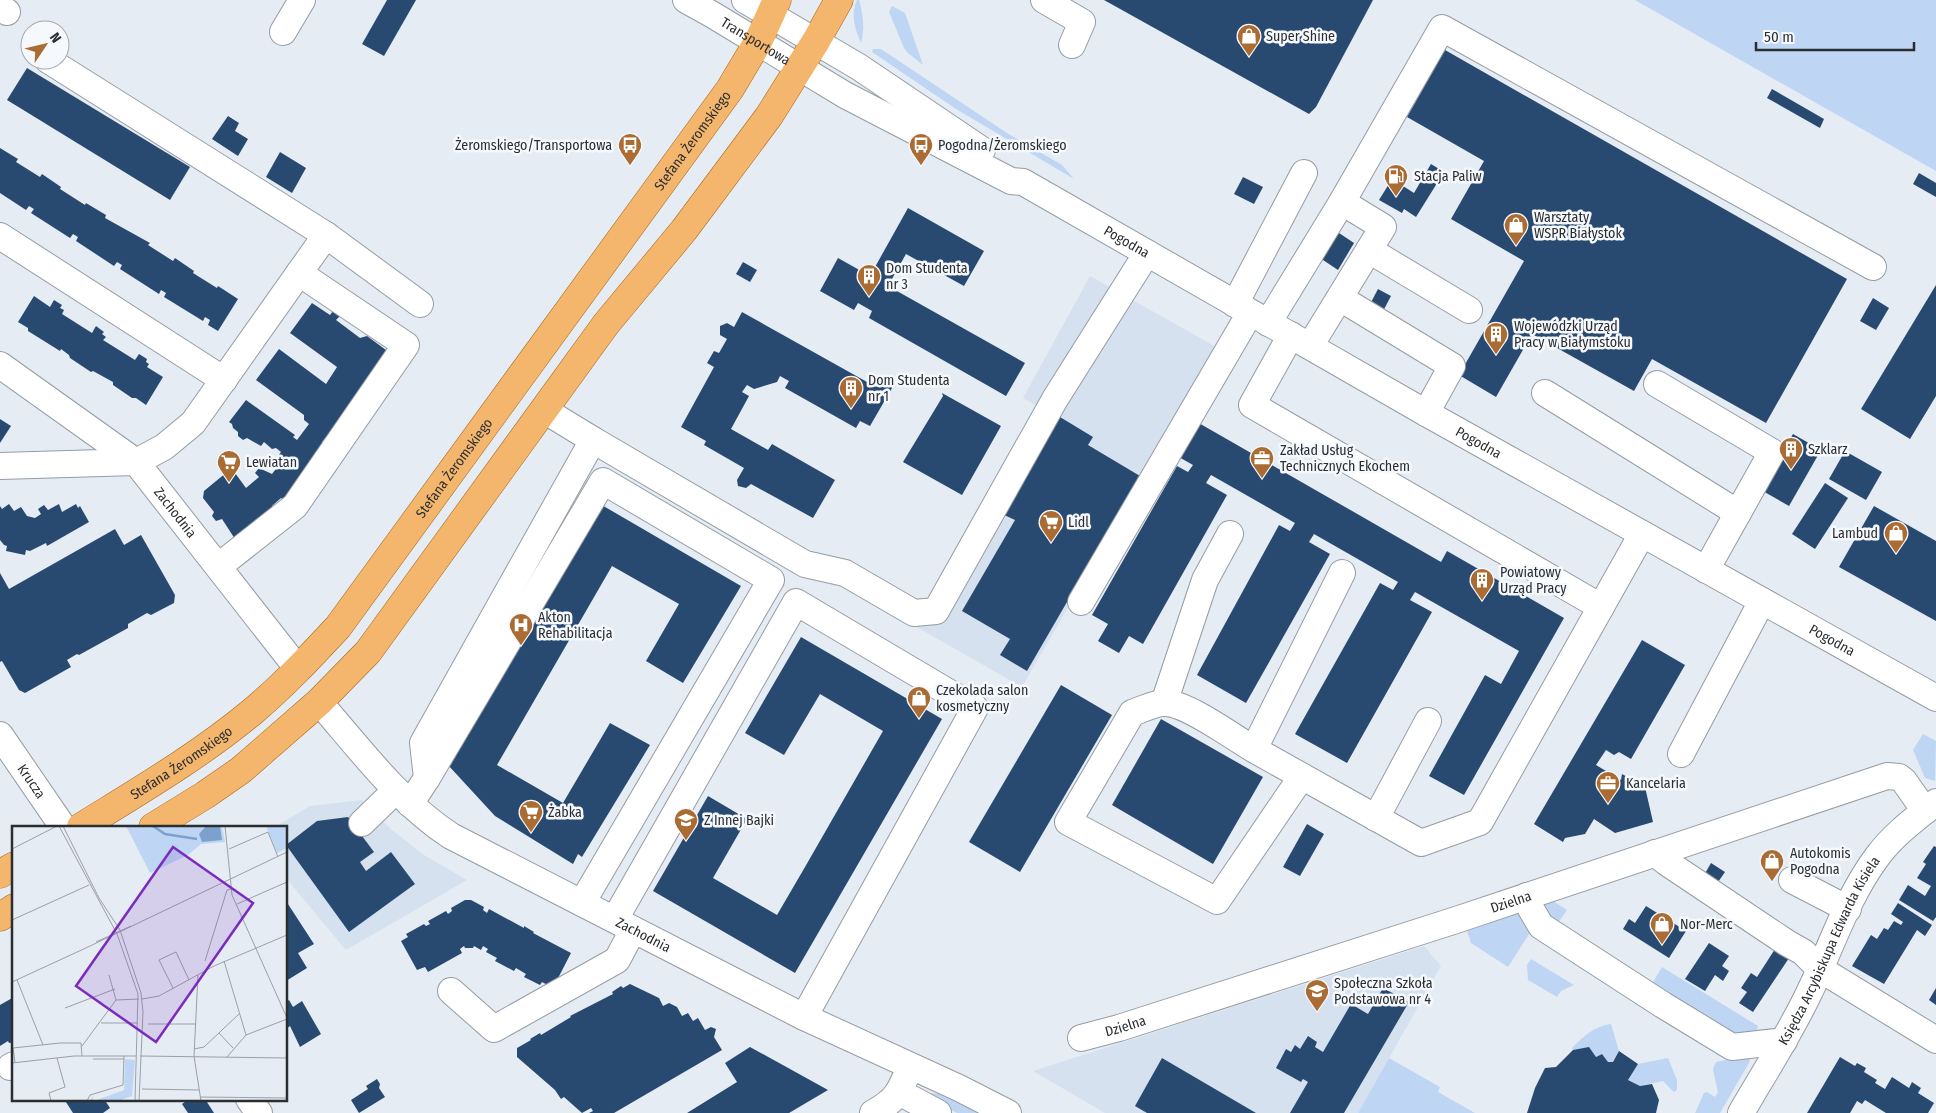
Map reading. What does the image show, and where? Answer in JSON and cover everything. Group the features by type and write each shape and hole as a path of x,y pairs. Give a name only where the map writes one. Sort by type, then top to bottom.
{"main road":[{"path":"155,826 241,770 319,702 368,652 606,324 684,230 769,116 800,68 839,0"},
{"name":"Stefana Żeromskiego","path":"83,826 183,764 251,712 298,669 338,627 730,89 758,42 774,7"},
{"path":"319,702 313,674 321,646"},
{"path":"0,874 12,867"},
{"path":"0,916 12,909"}],"street":[{"path":"283,32 302,0"},
{"name":"Transportowa","path":"686,0 713,14 800,68"},
{"path":"745,0 774,7"},
{"path":"1044,0 1082,22 1072,45"},
{"name":"Pogodna","path":"774,7 816,41 859,67 980,149 1018,175 1023,182"},
{"path":"713,14 726,29 734,48 735,69 730,89"},
{"path":"1081,602 1251,313 1342,202 1442,28 1873,267"},
{"name":"Pogodna","path":"800,68 845,95 1002,176 1010,180 1023,182 1426,413 1936,698"},
{"path":"64,70 326,235 420,304"},
{"path":"1251,313 1304,173"},
{"path":"1342,202 1383,227 1340,298 1301,341 1252,405 1601,607"},
{"path":"0,466 136,462 164,447 193,423 326,235"},
{"path":"0,236 224,380"},
{"path":"1369,250 1469,310"},
{"path":"544,410 805,564 845,573 914,613 936,611 1055,399 1147,253"},
{"path":"219,566 295,506 406,345 299,273"},
{"path":"1340,298 1452,366 1426,413"},
{"name":"Zachodnia","path":"0,365 136,462 298,669"},
{"path":"1657,384 1772,452 1706,570"},
{"path":"1545,393 1738,513"},
{"path":"427,778 422,743 593,440"},
{"path":"362,823 403,797 427,778 604,481 771,580 582,902"},
{"path":"1164,703 1205,580 1230,534"},
{"path":"1302,776 1216,902 1068,822 1132,713 1164,703 1184,707 1254,749 1422,843 1480,822 1642,534"},
{"path":"1254,749 1342,573"},
{"path":"1681,754 1762,601"},
{"path":"451,991 494,1029 617,960 624,924 796,602 975,708 804,1017"},
{"name":"Zachodnia","path":"319,702 403,797 428,821 451,836 804,1017 959,1088 1008,1113"},
{"path":"1376,818 1428,722"},
{"name":"Krucza","path":"0,735 62,826"},
{"name":"Dzielna","path":"1081,1038 1119,1028 1527,896 1887,776 1899,777 1930,807"},
{"name":"Księdza Arcybiskupa Edwarda Kisiela","path":"1741,1113 1784,1041 1862,880 1877,856 1896,835 1930,807"},
{"path":"1655,853 1680,872 1803,952 1820,969 1936,1040"},
{"path":"1792,880 1848,909"},
{"path":"1527,896 1541,926 1663,1005 1732,1046 1784,1041"},
{"path":"873,1113 885,1106 900,1092 910,1067"},
{"path":"900,1092 938,1113"},
{"path":"250,1100 259,1113"}],"shaded area":[{"path":"857,0 859,0 862,11 863,32 861,43 855,27 854,17"},
{"path":"1635,0 1936,0 1936,171"},
{"path":"892,6 905,13 923,65 904,48 889,12"},
{"path":"873,49 881,49 1007,133 1062,165 1074,179 956,109 872,52"},
{"path":"1090,276 1218,348 1022,687 915,626 1039,407 1023,398"},
{"path":"1923,734 1936,741 1935,781 1925,778 1913,750"},
{"path":"362,800 392,830 424,855 467,880 346,950 288,880 288,826 277,826 310,806"},
{"path":"1553,901 1567,910 1558,923 1538,906"},
{"path":"1525,911 1533,928 1508,967 1471,943 1467,931"},
{"name":"Społeczna Szkoła Podstawowa nr 4","path":"1424,946 1441,966 1358,1113 1105,1113 1033,1071"},
{"path":"1531,959 1574,985 1561,991 1557,997 1528,980 1527,965"},
{"path":"1662,967 1758,1026 1756,1034 1739,1038 1652,984"},
{"path":"1611,1024 1619,1051 1613,1062 1608,1062 1602,1054 1596,1057 1573,1050 1572,1048 1590,1032"},
{"path":"1751,1055 1749,1063 1720,1113 1695,1113 1704,1093 1707,1092 1715,1097 1718,1093 1713,1069 1716,1062"},
{"path":"1389,1058 1440,1087 1438,1092 1475,1113 1358,1113"},
{"path":"1668,1058 1677,1080 1677,1090 1674,1092 1663,1081 1640,1086 1628,1080 1638,1064"},
{"path":"926,1094 939,1094 979,1113 957,1113 926,1096"}],"building":[{"path":"387,0 416,0 384,56 362,44"},
{"path":"1104,0 1373,0 1316,107 1309,114"},
{"path":"1445,50 1847,279 1766,423 1652,359 1634,391 1532,334 1496,397 1459,375 1524,261 1451,219 1484,161 1407,117"},
{"path":"26,70 30,70 190,167 170,200 7,100"},
{"path":"1772,89 1824,119 1820,128 1767,98"},
{"path":"228,116 239,123 235,131 248,139 238,156 212,139"},
{"path":"0,148 18,159 16,162 40,177 42,174 61,187 60,189 85,205 86,203 106,215 105,218 150,243 148,245 173,261 175,258 194,271 193,273 238,299 218,331 208,325 210,320 205,317 203,321 164,297 166,293 161,290 159,294 120,269 122,265 117,262 114,266 76,241 78,237 73,234 70,238 31,213 34,209 29,206 26,210 0,193"},
{"path":"280,152 306,168 292,193 266,177"},
{"path":"1431,164 1444,172 1416,217 1404,209 1402,213 1379,200 1392,179 1414,193"},
{"path":"1919,173 1936,183 1936,197 1913,184"},
{"path":"1243,177 1263,187 1254,204 1234,194"},
{"name":"Dom Studenta nr 3","path":"908,208 984,251 964,286 906,254 888,286 1025,363 1006,396 869,318 872,311 858,303 854,310 820,291 838,258 870,276"},
{"path":"1336,231 1354,243 1338,270 1320,258"},
{"path":"743,262 757,270 750,282 736,274"},
{"path":"1936,285 1936,396 1910,439 1861,409"},
{"path":"1378,289 1391,296 1381,315 1368,308"},
{"path":"34,296 50,307 54,300 62,305 60,308 64,310 62,314 92,333 96,326 104,332 102,334 106,337 103,340 135,360 139,354 147,359 146,362 149,364 147,367 163,377 146,405 113,385 113,382 93,371 91,372 70,358 61,349 60,351 28,331 28,328 18,322"},
{"path":"1873,298 1889,308 1876,330 1860,321"},
{"path":"312,303 330,315 333,311 340,316 336,320 360,338 367,336 390,353 329,438 326,437 322,442 324,445 284,500 281,498 272,506 274,508 235,539 222,519 216,521 212,516 214,512 203,498 204,491 227,472 227,465 235,466 235,473 246,488 259,477 255,473 259,468 272,474 281,462 276,459 281,452 276,448 272,449 264,442 261,446 247,438 243,440 229,422 246,400 295,435 293,437 297,440 309,424 304,420 304,415 256,380 279,349 326,384 337,367 290,333"},
{"name":"Dom Studenta nr 1","path":"742,312 876,387 883,379 891,382 892,388 870,426 860,421 856,428 785,388 789,381 780,376 777,382 754,389 747,385 742,392 749,396 731,429 768,450 772,444 835,480 813,518 751,484 746,488 738,486 737,480 744,468 704,445 706,441 681,427 714,367 707,363 714,351 719,353 727,339 720,335 720,326 727,323 734,327"},
{"path":"942,393 1001,426 962,495 903,462 943,396"},
{"name":"Lidl","path":"1055,414 1093,437 1088,445 1140,476 1027,671 1000,655 1010,639 962,611 1015,520 1002,514"},
{"path":"0,419 11,426 0,443"},
{"path":"1197,422 1441,562 1447,551 1564,618 1464,795 1429,776 1485,675 1501,684 1519,651 1415,592 1410,600 1432,612 1347,763 1295,734 1380,583 1393,590 1398,582 1314,534 1309,542 1330,554 1246,703 1197,675 1279,525 1290,531 1295,523 1211,475 1206,483 1227,495 1143,644 1129,636 1119,653 1098,641 1108,624 1092,615 1177,466 1188,472 1193,465 1177,456"},
{"name":"Szklarz","path":"1793,434 1821,450 1789,506 1761,490"},
{"path":"1845,451 1882,472 1866,500 1829,479"},
{"path":"1825,483 1848,498 1815,549 1792,534"},
{"path":"9,504 14,511 21,507 27,516 35,518 41,514 38,509 44,505 48,510 59,504 62,512 76,504 78,508 80,506 89,522 47,546 46,543 30,551 26,550 25,555 6,551 7,546 0,540 0,506 2,509"},
{"path":"600,504 741,586 683,683 646,661 679,604 612,566 497,765 563,803 610,723 650,745 582,857 578,854 573,864 495,816 448,765"},
{"path":"1874,506 1936,541 1936,621 1839,567"},
{"path":"115,529 124,545 141,535 175,595 174,603 151,615 147,613 128,624 128,628 67,660 71,667 25,693 19,690 2,661 0,662 0,573 9,589"},
{"path":"801,637 942,719 795,973 653,891 708,796 747,819 713,878 777,915 805,867 883,731 820,694 784,755 745,733"},
{"path":"1642,640 1685,665 1631,759 1619,752 1614,755 1606,750 1596,765 1621,780 1622,774 1645,787 1653,822 1615,833 1594,819 1585,834 1565,838 1563,842 1534,824"},
{"path":"1061,685 1112,715 1020,872 969,842"},
{"path":"1161,719 1263,777 1213,864 1112,805"},
{"path":"348,817 374,852 360,862 366,871 391,852 415,884 349,932 288,848 288,843 317,821"},
{"path":"1307,824 1324,834 1300,876 1283,867"},
{"path":"1934,846 1936,847 1936,917 1933,921 1899,900 1908,885 1925,896 1931,886 1917,878 1926,864 1923,862"},
{"path":"1711,863 1725,872 1716,885 1703,877"},
{"path":"465,900 471,900 484,907 483,910 487,913 489,909 524,928 524,926 533,933 571,953 553,988 542,982 540,985 524,977 526,974 516,968 514,971 495,961 497,958 486,952 488,949 483,946 481,950 474,946 473,948 465,948 464,946 460,949 462,953 428,972 425,967 417,970 401,941 408,937 406,934 424,924 426,926 430,924 428,921 446,911 448,914 452,911 451,908"},
{"path":"1898,903 1932,925 1925,936 1917,930 1884,984 1852,966 1871,935 1877,939 1884,928 1888,930 1894,921 1901,925 1903,922 1891,914"},
{"path":"288,904 314,944 298,953 307,968 288,980"},
{"name":"Nor-Merc","path":"1646,906 1686,931 1669,958 1623,929 1629,919 1635,923"},
{"path":"1709,943 1729,956 1722,966 1729,971 1723,981 1715,975 1705,991 1685,979"},
{"path":"1775,949 1789,958 1753,1012 1739,1003 1747,992 1741,988 1751,973 1757,977"},
{"path":"630,984 659,998 663,1006 669,1003 677,1007 682,1016 688,1013 693,1021 698,1018 705,1030 711,1027 716,1029 714,1037 722,1050 614,1113 589,1113 593,1111 591,1108 582,1113 564,1097 561,1099 555,1090 517,1057 517,1048 570,1016 613,994 612,992 621,986 623,988"},
{"path":"1383,988 1409,1002 1344,1113 1290,1113 1308,1082 1303,1079 1301,1082 1276,1068 1286,1049 1291,1052 1295,1045 1300,1049 1308,1036 1317,1042 1315,1047 1323,1052 1351,1004 1368,1014"},
{"path":"1936,988 1936,1005 1929,1000"},
{"path":"12,998 12,1042 9,1043 8,1041 0,1046 0,1005"},
{"path":"288,1001 293,1007 302,1001 321,1034 300,1047 290,1026 288,1028"},
{"path":"750,1047 828,1090 789,1113 687,1113 737,1082 725,1063"},
{"path":"1589,1047 1596,1057 1602,1054 1608,1062 1613,1062 1619,1051 1638,1064 1628,1080 1640,1086 1652,1084 1659,1100 1656,1113 1527,1113 1535,1088 1545,1068 1556,1067 1573,1050"},
{"path":"1840,1057 1855,1066 1857,1063 1866,1068 1864,1072 1877,1080 1875,1083 1885,1089 1892,1077 1909,1088 1912,1082 1921,1088 1918,1093 1934,1103 1928,1113 1886,1113 1865,1100 1862,1104 1857,1101 1850,1113 1807,1113"},
{"path":"1162,1058 1256,1113 1147,1113 1135,1106"},
{"path":"377,1079 380,1084 379,1088 385,1097 359,1113 351,1100 368,1089 366,1086"},
{"path":"65,1100 105,1100 110,1108 103,1113 73,1113"},
{"path":"188,1100 206,1100 214,1113 188,1113 182,1104"}],"place":[{"name":"Super Shine","path":"1249,57"},
{"name":"Żeromskiego/Transportowa","path":"630,166"},
{"name":"Pogodna/Żeromskiego","path":"921,166"},
{"name":"Stacja Paliw","path":"1396,197"},
{"name":"Warsztaty WSPR Białystok","path":"1516,246"},
{"name":"Dom Studenta nr 3","path":"869,297"},
{"name":"Wojewódzki Urząd Pracy w Białymstoku","path":"1496,355"},
{"name":"Dom Studenta nr 1","path":"851,409"},
{"name":"Szklarz","path":"1791,470"},
{"name":"Zakład Usług Technicznych Ekochem","path":"1262,479"},
{"name":"Lewiatan","path":"229,483"},
{"name":"Lidl","path":"1051,543"},
{"name":"Lambud","path":"1896,554"},
{"name":"Powiatowy Urząd Pracy","path":"1482,601"},
{"name":"Akton Rehabilitacja","path":"521,646"},
{"name":"Czekolada salon kosmetyczny","path":"919,719"},
{"name":"Kancelaria","path":"1608,804"},
{"name":"Żabka","path":"531,833"},
{"name":"Z Innej Bajki","path":"686,841"},
{"name":"Autokomis Pogodna","path":"1772,882"},
{"name":"Nor-Merc","path":"1662,945"},
{"name":"Społeczna Szkoła Podstawowa nr 4","path":"1317,1012"}]}
